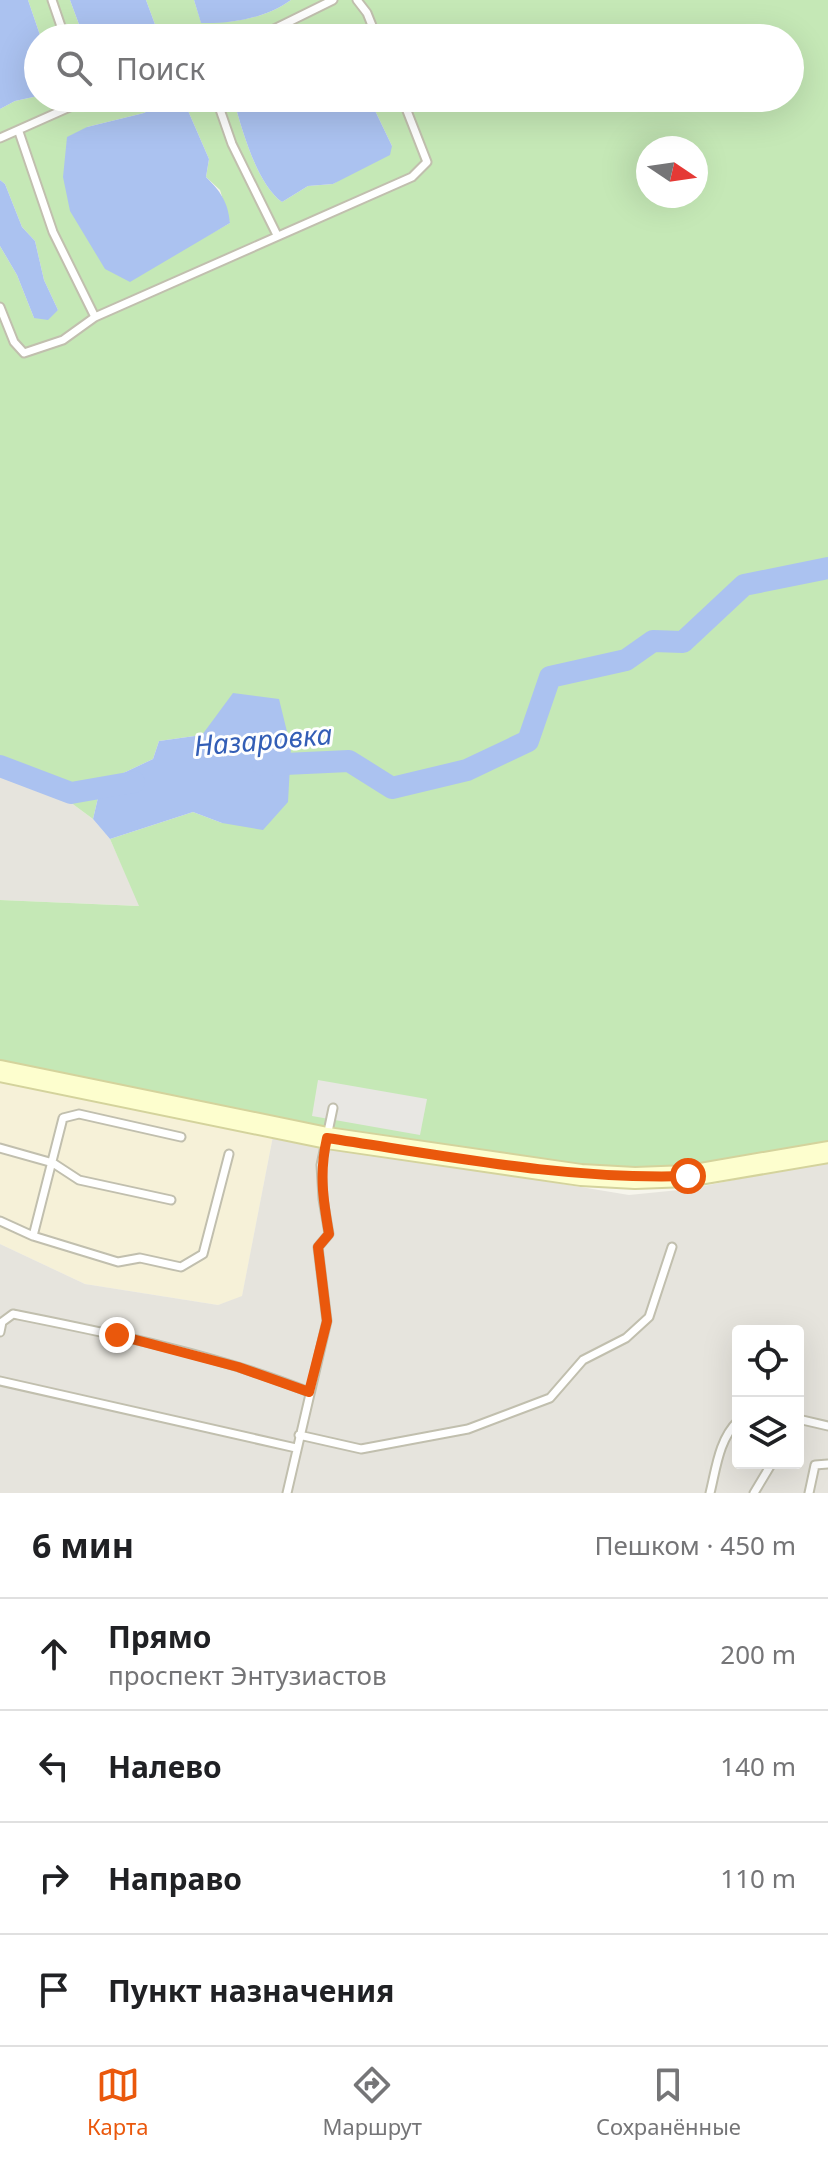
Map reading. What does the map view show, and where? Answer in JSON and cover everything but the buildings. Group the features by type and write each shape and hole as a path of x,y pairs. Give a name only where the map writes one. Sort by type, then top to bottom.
{"street":[{"path":"0,1071 327,1138 581,1175 635,1178 688,1176 828,1152"}],"lane":[{"path":"52,0 60,24"},
{"path":"284,24 333,0"},
{"path":"357,0 371,24"},
{"path":"0,138 60,112"},
{"path":"221,112 232,144 277,235"},
{"path":"0,307 14,342 24,353 63,340 95,317 412,177 427,162 407,112"},
{"path":"19,132 53,232 95,317"},
{"path":"287,1493 327,1321 318,1247 329,1234 321,1165 333,1108"},
{"path":"33,1236 63,1118 79,1114 181,1137"},
{"path":"0,1148 53,1163 79,1180 171,1200"},
{"path":"0,1221 33,1236 118,1262 140,1258 181,1267 203,1254 229,1154"},
{"path":"299,1435 361,1449 468,1429 550,1398 583,1360 626,1338 649,1317 672,1247"},
{"path":"0,1332 2,1322 13,1314 117,1335 238,1367 309,1392"},
{"path":"0,1381 296,1448"},
{"path":"804,1421 828,1426"},
{"path":"710,1493 720,1452 732,1427"},
{"path":"809,1493 815,1465 828,1464"},
{"path":"754,1493 768,1469"}],"shaded area":[{"path":"0,777 70,802 93,819 110,839 140,906 0,900"},
{"path":"0,1078 273,1136 242,1297 218,1305 85,1284 0,1244"},
{"path":"318,1080 427,1099 420,1135 312,1116"},
{"path":"273,1136 629,1195 689,1189 828,1161 828,1493 0,1493 0,1244 85,1284 218,1305 242,1296"}],"green space":[{"path":"28,0 70,0 79,24 36,24"},
{"path":"146,0 194,0 201,22 213,22 237,21 260,15 291,0 828,0 828,1145 686,1170 634,1172 324,1130 0,1063 0,900 139,906 110,839 193,812 222,823 202,735 159,741 153,759 117,776 100,789 93,819 70,802 0,777 0,246 17,275 34,318 58,310 44,280 35,241 22,227 5,184 0,180 0,109 24,99 24,112 146,112 87,127 187,247 230,223 220,190 206,177 209,159 189,112 237,112 257,169 282,202 308,186 333,184 392,146 376,112 804,112 804,24 155,24"}],"water":[{"path":"0,0 28,0 36,24 24,24 24,99 0,109"},
{"path":"70,0 146,0 155,24 79,24"},
{"path":"194,0 291,0 260,15 237,21 201,23"},
{"path":"189,112 209,159 206,177 223,198 230,223 130,282 105,269 70,211 63,177 67,137 87,127 144,113"},
{"path":"237,112 376,112 392,146 390,155 333,184 308,186 282,202 257,169"},
{"path":"0,180 5,184 22,227 35,241 44,280 58,310 48,320 34,318 17,275 0,246"},
{"path":"233,693 279,699 291,748 288,802 263,830 222,823 193,812 110,839 93,819 100,789 117,776 153,759 159,741 202,735"}],"waterway":[{"name":"Назаровка","path":"263,765 349,761 392,788 467,770 528,741 550,677 626,660 653,641 683,642 744,585 828,568"},
{"name":"Назаровка","path":"0,766 71,793 134,782"}],"route":[{"path":"117,1335 238,1367 309,1392 327,1321 318,1247 329,1234 321,1165 327,1138 581,1175 635,1178 688,1176"}]}
